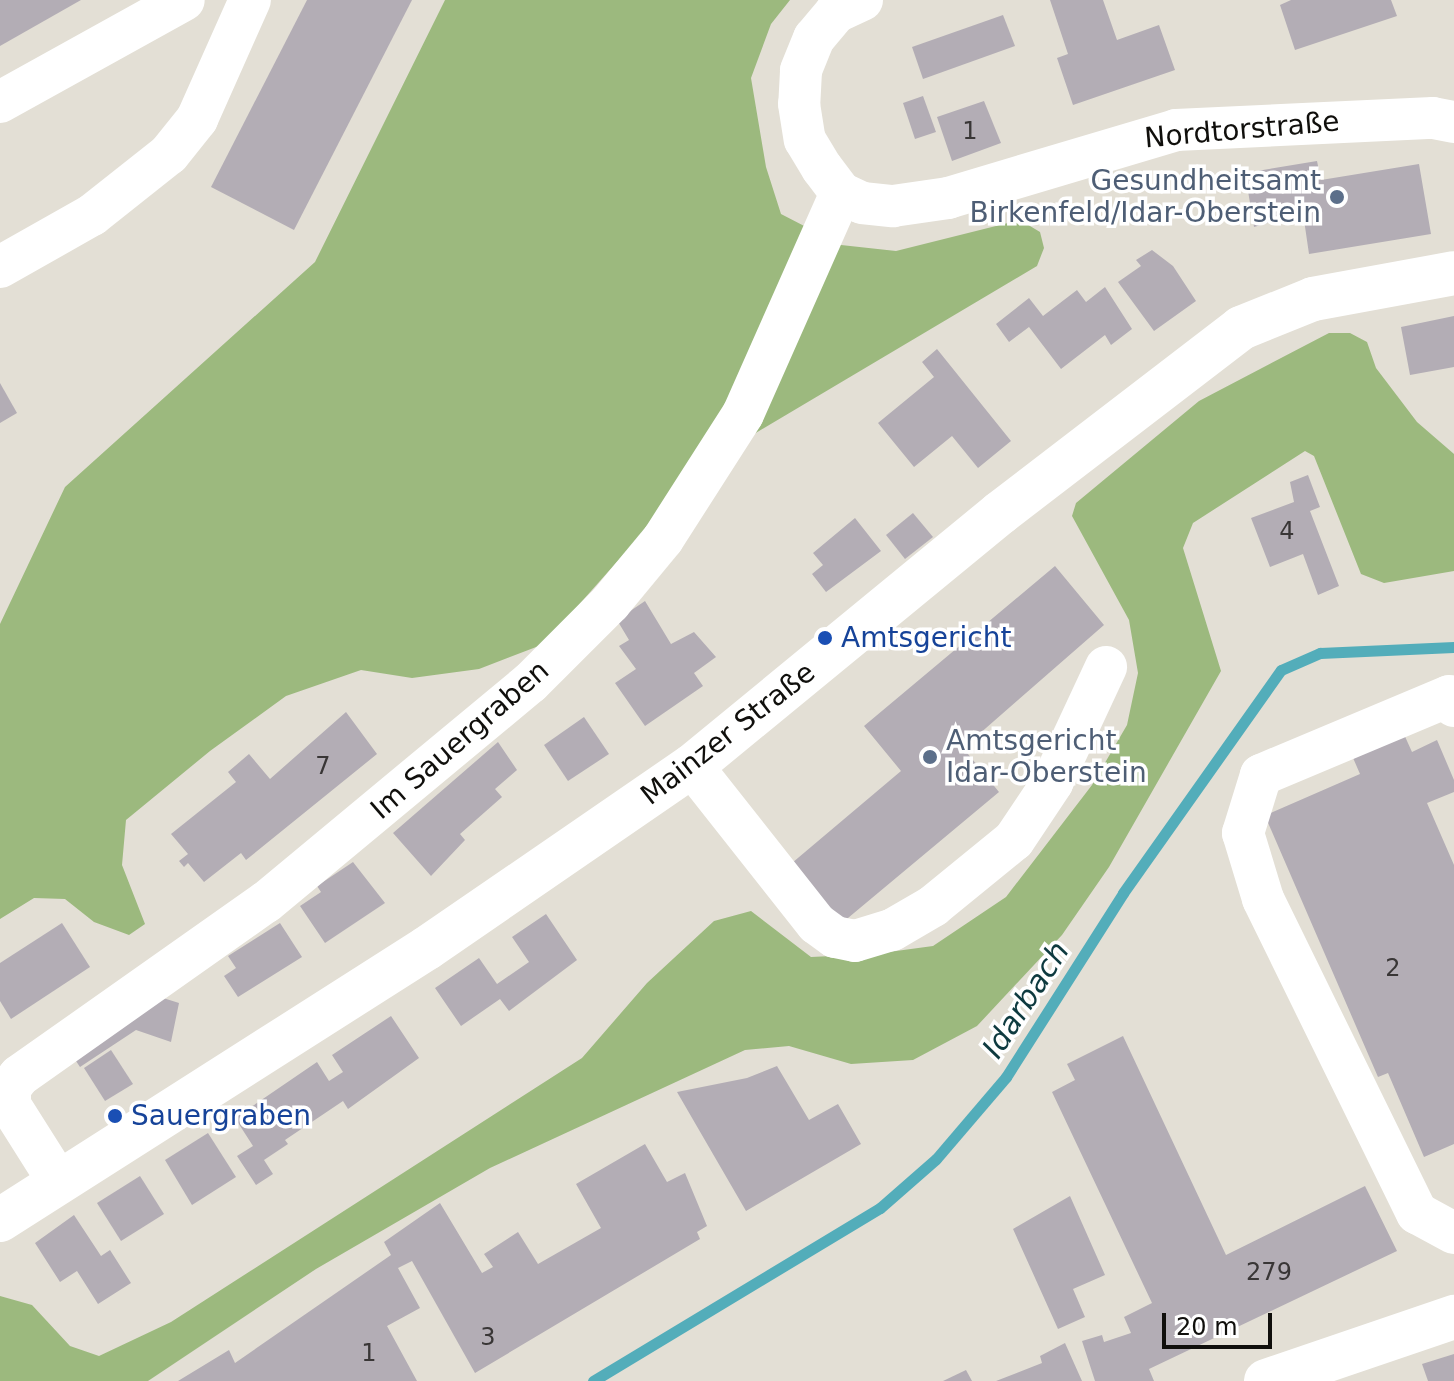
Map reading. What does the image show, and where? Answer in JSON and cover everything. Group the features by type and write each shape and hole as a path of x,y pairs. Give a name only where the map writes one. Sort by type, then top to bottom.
{"main road":[{"name":"Mainzer Straße","path":"0,1220 427,948 692,766 1000,513 1241,328 1313,299 1454,273"},
{"path":"1266,1381 1454,1317"}],"street":[{"path":"0,102 184,0"},
{"path":"0,267 92,215 169,154 197,119 250,0"},
{"path":"841,193 805,140 799,104 801,71 814,38 836,12 862,0"},
{"name":"Nordtorstraße","path":"841,193 862,203 893,206 948,198 1176,130 1433,118 1454,122"},
{"name":"Im Sauergraben","path":"58,1181 10,1105 10,1088 19,1076 266,902 530,683 610,603 663,539 743,414 841,193"},
{"path":"692,766 817,924 835,937 855,941 892,930 933,906 1014,840 1052,783 1106,667"},
{"path":"1454,706 1449,696 1261,775 1243,833 1263,899 1417,1213 1454,1233"}],"green space":[{"path":"445,0 790,0 771,24 751,78 766,167 781,214 841,245 896,251 1020,220 1040,232 1044,248 1037,266 754,434 639,537 544,644 479,669 412,678 361,670 286,696 210,751 126,820 122,865 145,924 129,935 94,922 65,899 34,898 0,919 0,624 65,487 315,262"},
{"path":"1329,333 1350,333 1367,342 1376,368 1417,422 1454,454 1454,571 1384,583 1361,574 1314,456 1305,451 1193,523 1183,548 1221,671 1109,867 1062,935 977,1026 913,1060 851,1064 789,1046 745,1050 490,1168 316,1269 148,1381 0,1381 0,1296 32,1305 70,1346 99,1356 171,1322 582,1058 647,983 714,921 751,911 811,957 874,954 933,946 1006,897 1092,785 1127,725 1138,673 1129,620 1072,516 1076,503 1199,401"}],"building":[{"path":"0,0 81,0 0,46"},
{"path":"307,0 412,0 294,230 211,187"},
{"path":"1050,0 1103,0 1117,40 1159,25 1175,70 1073,105 1057,58 1068,54"},
{"path":"1291,0 1391,0 1397,16 1295,50 1280,5"},
{"path":"1003,15 1015,46 923,79 912,47"},
{"path":"923,96 936,132 915,139 903,103"},
{"path":"984,101 1001,143 952,161 937,117"},
{"name":"Gesundheitsamt Birkenfeld/Idar-Oberstein","path":"1317,161 1321,180 1419,164 1431,234 1309,254 1303,213 1254,227 1245,173"},
{"path":"1152,250 1173,266 1196,301 1154,331 1118,282 1141,266 1136,260"},
{"path":"1105,287 1132,329 1111,345 1105,335 1061,369 1029,327 1009,342 996,324 1029,298 1043,316 1077,290 1086,302"},
{"path":"1454,316 1454,367 1410,375 1401,327"},
{"path":"937,349 1011,441 978,468 952,436 914,467 878,423 934,377 922,362"},
{"path":"0,383 17,413 0,423"},
{"path":"1308,475 1320,507 1310,511 1339,586 1318,595 1303,554 1270,567 1251,518 1294,502 1290,482"},
{"path":"913,513 933,537 905,559 886,535"},
{"path":"855,518 881,551 826,592 812,574 823,565 813,553"},
{"name":"Amtsgericht Idar-Oberstein","path":"1055,566 1104,625 978,735 974,730 959,743 999,792 842,923 792,863 901,771 864,726"},
{"path":"645,601 671,644 694,632 716,657 694,673 703,686 645,726 615,683 636,669 619,646 629,640 617,620"},
{"path":"346,712 377,754 246,860 241,853 204,882 188,863 184,867 179,861 188,854 171,834 236,782 228,772 249,754 270,779"},
{"path":"584,717 609,754 568,781 544,745"},
{"path":"1398,721 1412,752 1437,740 1454,780 1454,792 1427,803 1454,865 1454,1144 1424,1157 1388,1073 1378,1077 1266,818 1259,818 1360,774 1347,744"},
{"path":"498,742 517,770 495,789 502,797 460,834 465,840 431,876 393,833"},
{"path":"353,862 385,903 325,943 300,906 321,892 317,886"},
{"path":"546,914 577,960 509,1011 500,999 461,1026 435,988 479,958 497,984 529,962 512,937"},
{"path":"62,923 90,967 11,1019 0,1001 0,963"},
{"path":"280,923 302,957 238,997 224,976 236,968 228,956"},
{"path":"160,997 179,1003 171,1042 136,1030 80,1067 72,1055"},
{"path":"391,1016 419,1058 348,1109 343,1101 285,1140 288,1144 264,1160 273,1174 256,1185 237,1156 253,1146 235,1118 317,1062 329,1081 343,1072 332,1055"},
{"path":"1123,1036 1226,1255 1365,1186 1397,1251 1149,1369 1154,1381 1095,1381 1082,1341 1102,1335 1104,1342 1131,1333 1124,1317 1152,1303 1052,1092 1075,1080 1067,1064"},
{"path":"111,1050 133,1084 105,1101 84,1068"},
{"path":"777,1066 809,1120 838,1104 861,1144 746,1211 677,1092 747,1078"},
{"path":"208,1133 236,1177 192,1205 165,1160"},
{"path":"645,1144 667,1182 685,1173 707,1226 697,1232 700,1239 475,1373 412,1261 398,1268 420,1308 387,1326 417,1381 178,1381 229,1350 235,1363 391,1255 384,1242 440,1203 482,1273 493,1267 484,1254 518,1232 538,1264 601,1228 576,1184"},
{"path":"140,1176 164,1214 121,1241 97,1203"},
{"path":"1070,1196 1105,1275 1073,1289 1085,1317 1058,1329 1013,1229"},
{"path":"74,1215 101,1256 110,1250 131,1283 98,1304 77,1271 60,1282 35,1243"},
{"path":"1065,1343 1082,1381 996,1381 1042,1363 1040,1356"},
{"path":"1454,1354 1454,1381 1428,1381 1422,1364"},
{"path":"966,1370 972,1381 943,1381"}],"waterway":[{"name":"Idarbach","path":"593,1381 880,1208 936,1159 1006,1077 1123,893 1281,670 1320,653 1454,647"}],"place":[{"name":"Gesundheitsamt Birkenfeld/Idar-Oberstein","path":"1337,197"},
{"name":"Amtsgericht","path":"825,638"},
{"name":"Amtsgericht Idar-Oberstein","path":"930,757"},
{"name":"Sauergraben","path":"115,1116"}]}
